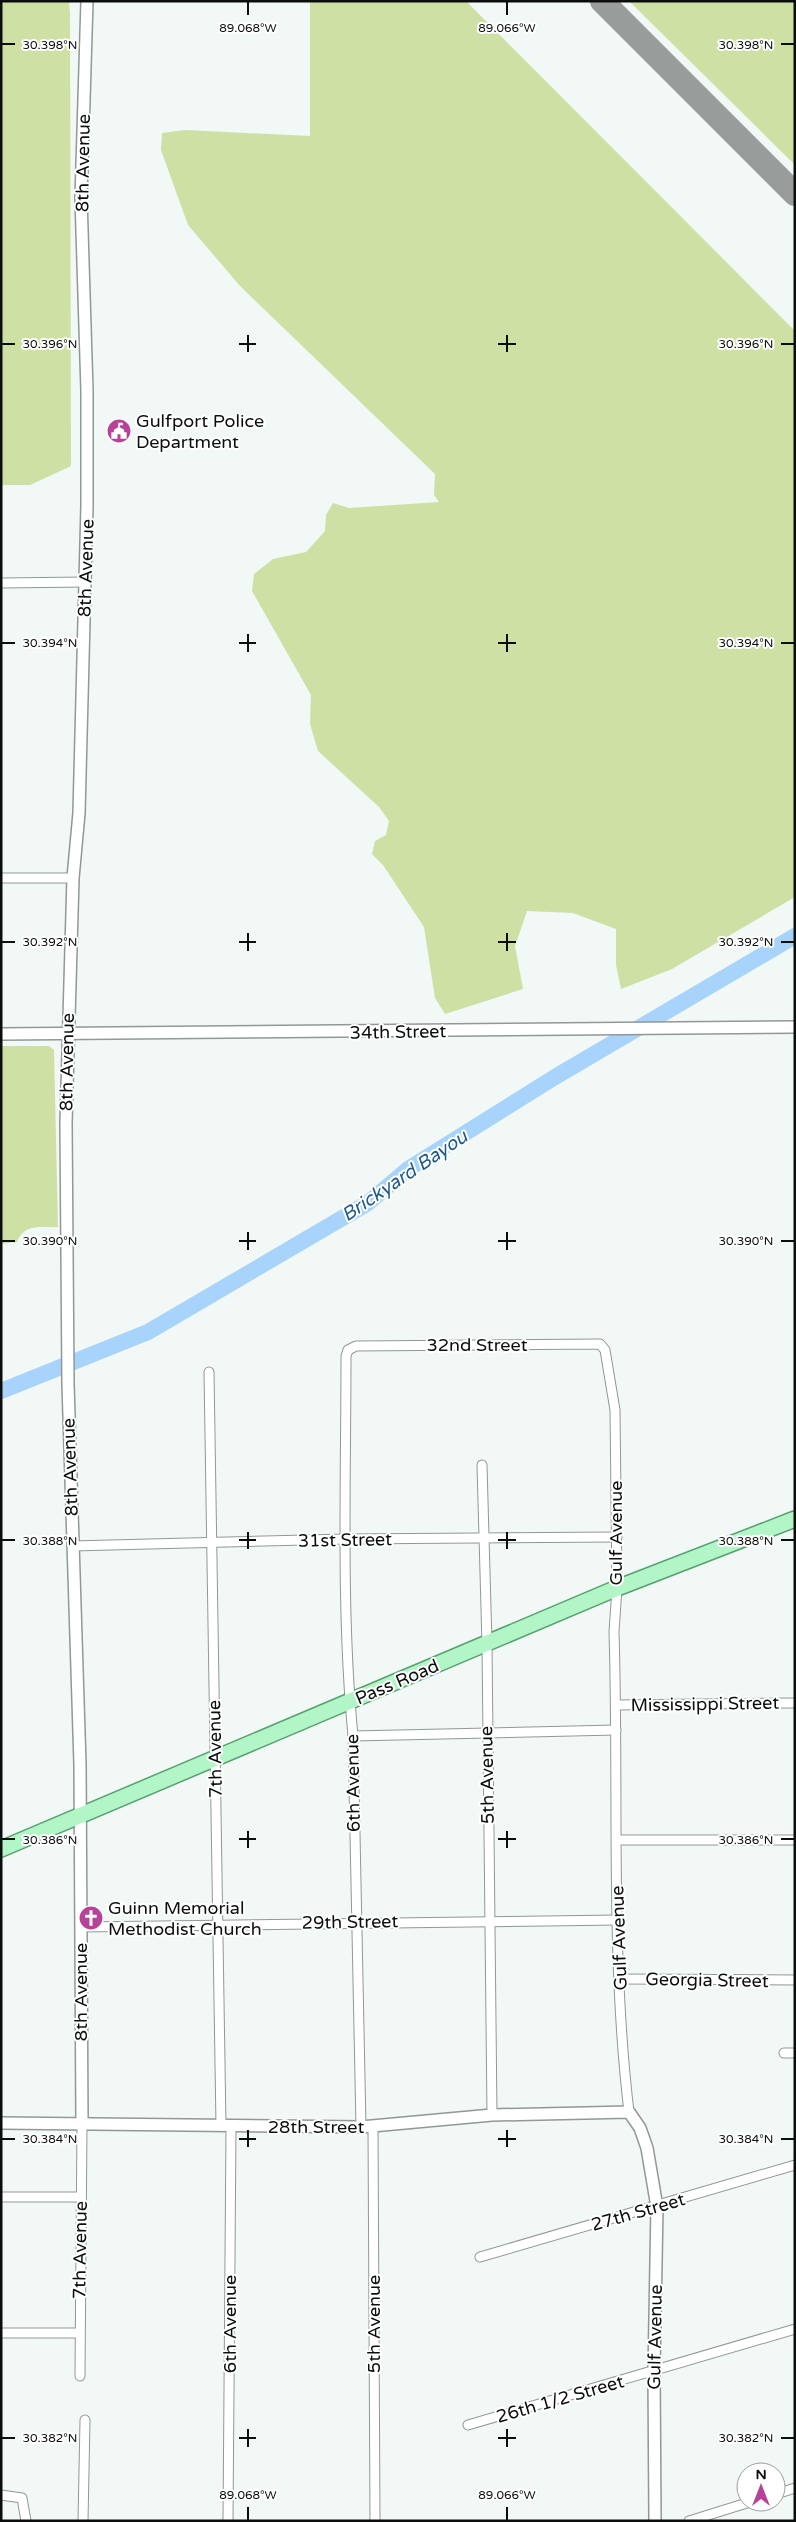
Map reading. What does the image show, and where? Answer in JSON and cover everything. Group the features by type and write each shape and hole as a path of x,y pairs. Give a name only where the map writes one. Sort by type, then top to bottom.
{"main road":[{"name":"Pass Road","path":"1,1849 617,1588 795,1519"}],"street":[{"name":"8th Avenue","path":"82,2124 80,1815 68,1384 67,1035 73,878 79,813 85,582 87,391 81,198 87,1"},
{"path":"1,583 85,582"},
{"path":"1,878 73,878"},
{"name":"34th Street","path":"1,1034 67,1035 795,1027"},
{"name":"32nd Street","path":"348,1350 356,1346 600,1344 605,1350"},
{"name":"6th Avenue","path":"348,1350 346,1356 346,1539 349,1701 353,1736 355,1922 361,2127"},
{"name":"Gulf Avenue","path":"605,1350 615,1410 617,1588 614,1632 620,1978 630,2112 640,2128 647,2148 657,2206 654,2372 655,2521"},
{"name":"7th Avenue","path":"209,1372 217,1924 226,2127"},
{"name":"5th Avenue","path":"482,1465 487,1644 492,2115"},
{"name":"31st Street","path":"72,1546 346,1539 617,1537"},
{"name":"Mississippi Street","path":"616,1705 795,1703"},
{"path":"353,1736 487,1731 616,1730"},
{"path":"618,1840 795,1840"},
{"name":"29th Street","path":"81,1927 490,1920 618,1920"},
{"name":"Georgia Street","path":"620,1978 795,1980"},
{"path":"784,2053 795,2053"},
{"name":"28th Street","path":"1,2123 361,2127 492,2115 630,2112"},
{"name":"7th Avenue","path":"80,2376 82,2124"},
{"name":"5th Avenue","path":"373,2126 375,2521"},
{"name":"6th Avenue","path":"226,2127 228,2521"},
{"name":"27th Street","path":"480,2257 795,2164"},
{"path":"1,2197 80,2197"},
{"name":"26th 1/2 Street","path":"468,2425 654,2372 795,2329"},
{"path":"1,2333 79,2333"},
{"path":"84,2521 85,2420"},
{"path":"1,2496 22,2498 26,2521"},
{"path":"689,2521 736,2506"}],"green space":[{"path":"1,1 69,1 70,15 71,466 30,485 1,485"},
{"path":"310,1 466,1 795,331 795,897 672,969 621,989 616,965 616,929 573,913 527,911 515,946 523,989 445,1014 435,998 424,927 383,865 372,854 375,841 386,835 389,821 379,807 318,751 310,724 311,695 252,591 254,574 273,559 306,552 325,531 326,515 333,503 349,508 439,502 434,495 435,474 240,286 188,225 161,150 162,133 185,130 310,136"},
{"path":"629,1 795,1 795,165"},
{"path":"1,1046 49,1046 54,1050 58,1227 29,1229 20,1236 17,1242 1,1244"}],"waterway":[{"name":"Brickyard Bayou","path":"1,1391 148,1332 368,1203 408,1169 555,1077 795,936"}],"taxiway":[{"path":"602,1 795,194"}],"place":[{"name":"Gulfport Police Department","path":"119,431"},
{"name":"Guinn Memorial Methodist Church","path":"91,1918"}]}
